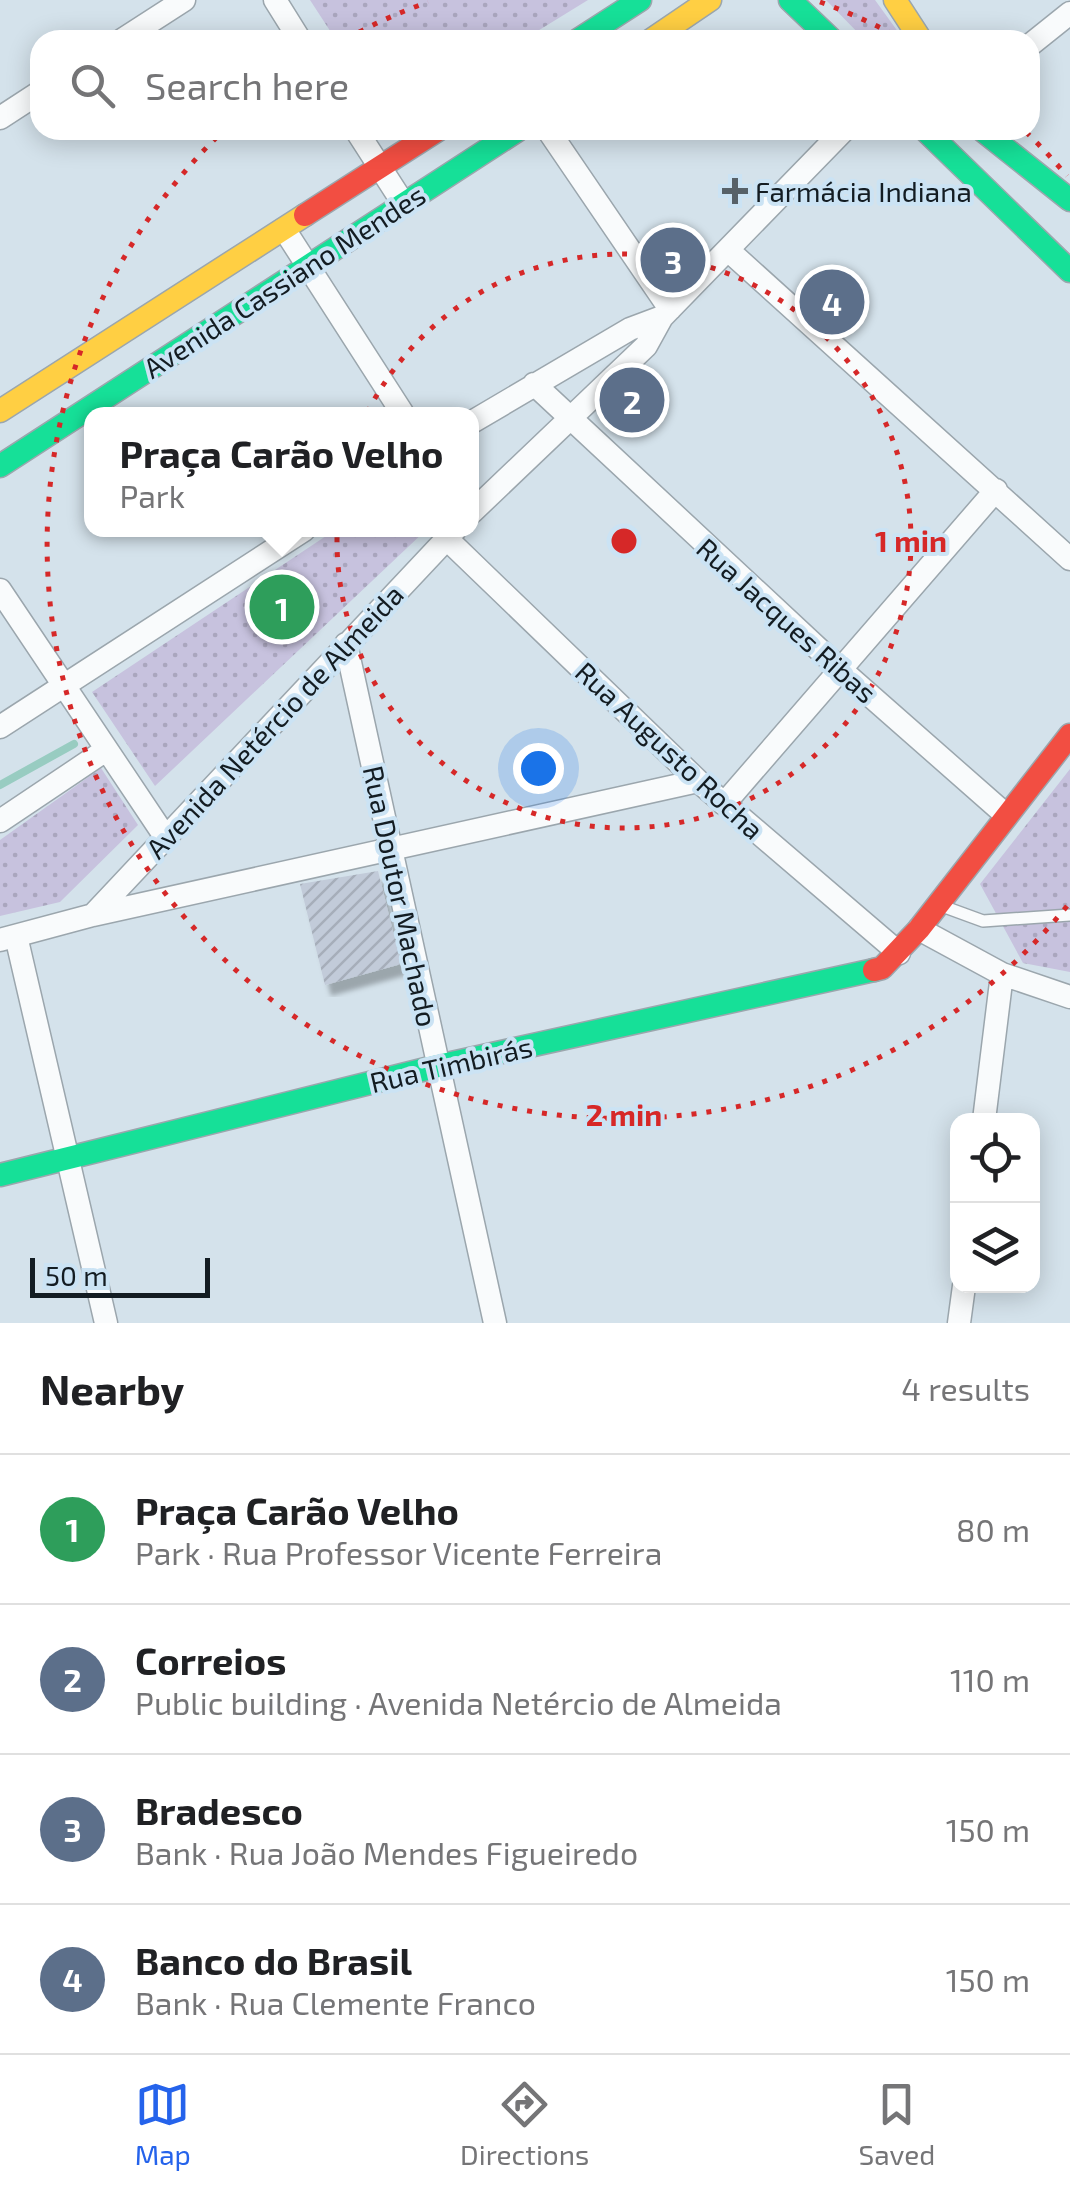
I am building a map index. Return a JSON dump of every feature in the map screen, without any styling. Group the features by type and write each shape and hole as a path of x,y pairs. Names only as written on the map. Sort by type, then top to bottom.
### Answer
{"main road":[{"path":"594,30 640,0"},
{"path":"666,30 710,0"},
{"path":"790,0 822,30"},
{"path":"895,0 915,30"},
{"name":"Avenida Cassiano Mendes","path":"0,411 422,140"},
{"name":"Avenida Cassiano Mendes","path":"91,407 502,140"},
{"path":"936,140 1070,271"},
{"path":"994,140 1070,200"},
{"path":"1003,205 1031,172"},
{"name":"Avenida Cassiano Mendes","path":"0,466 84,411"},
{"path":"900,953 1070,736"},
{"name":"Rua Timbirás","path":"0,1176 70,1155 438,1066 876,970 900,953"}],"street":[{"path":"138,30 184,0"},
{"path":"274,0 294,30"},
{"path":"1040,37 1070,13"},
{"path":"0,118 30,98"},
{"path":"362,140 403,203"},
{"path":"554,140 666,313"},
{"path":"479,506 646,346 666,313 834,140"},
{"path":"284,229 398,407"},
{"path":"728,250 1070,559"},
{"path":"479,418 630,328 666,313"},
{"name":"Rua Jacques Ribas","path":"534,384 570,422 840,669 1006,815"},
{"path":"724,804 996,490"},
{"path":"0,727 293,537"},
{"name":"Avenida Netércio de Almeida","path":"94,915 164,835 448,537"},
{"name":"Rua Augusto Rocha","path":"454,537 698,781 900,953"},
{"path":"0,590 164,835"},
{"name":"Rua Doutor Machado","path":"346,644 495,1323"},
{"path":"0,820 106,750"},
{"path":"106,1323 70,1155 8,938 94,915 698,781"},
{"path":"918,929 1002,974 1070,998"},
{"path":"985,1113 1002,974"},
{"path":"960,1323 963,1293"}],"lane":[{"path":"938,904 983,920 1070,916"}],"shaded area":[{"path":"310,0 588,0 539,30 330,30"},
{"path":"826,0 875,0 897,30 855,30"},
{"path":"324,537 419,537 155,786 92,692"},
{"path":"101,768 138,825 60,902 0,916 0,840"},
{"path":"1070,769 1070,972 1023,963 980,884"}],"building":[{"path":"378,871 401,964 325,985 300,884"}],"waterway":[{"path":"0,785 74,744"}],"traffic: fast":[{"path":"594,30 640,0"},
{"path":"790,0 822,30"},
{"path":"91,407 503,140"},
{"path":"935,140 1070,271"},
{"path":"995,140 1070,200"},
{"path":"0,466 84,412"},
{"path":"0,1175 438,1066 874,970"}],"traffic: slow":[{"path":"666,30 710,0"},
{"path":"895,0 914,30"},
{"path":"0,411 305,215"}],"traffic: jam":[{"path":"305,215 422,140"},
{"path":"874,970 882,968 919,929 1070,735"}],"place":[{"name":"Farmácia Indiana","path":"735,191"},
{"name":"Bradesco","path":"673,260"},
{"name":"Banco do Brasil","path":"832,302"},
{"name":"Correios","path":"632,400"},
{"name":"Praça Carão Velho","path":"282,607"}]}
